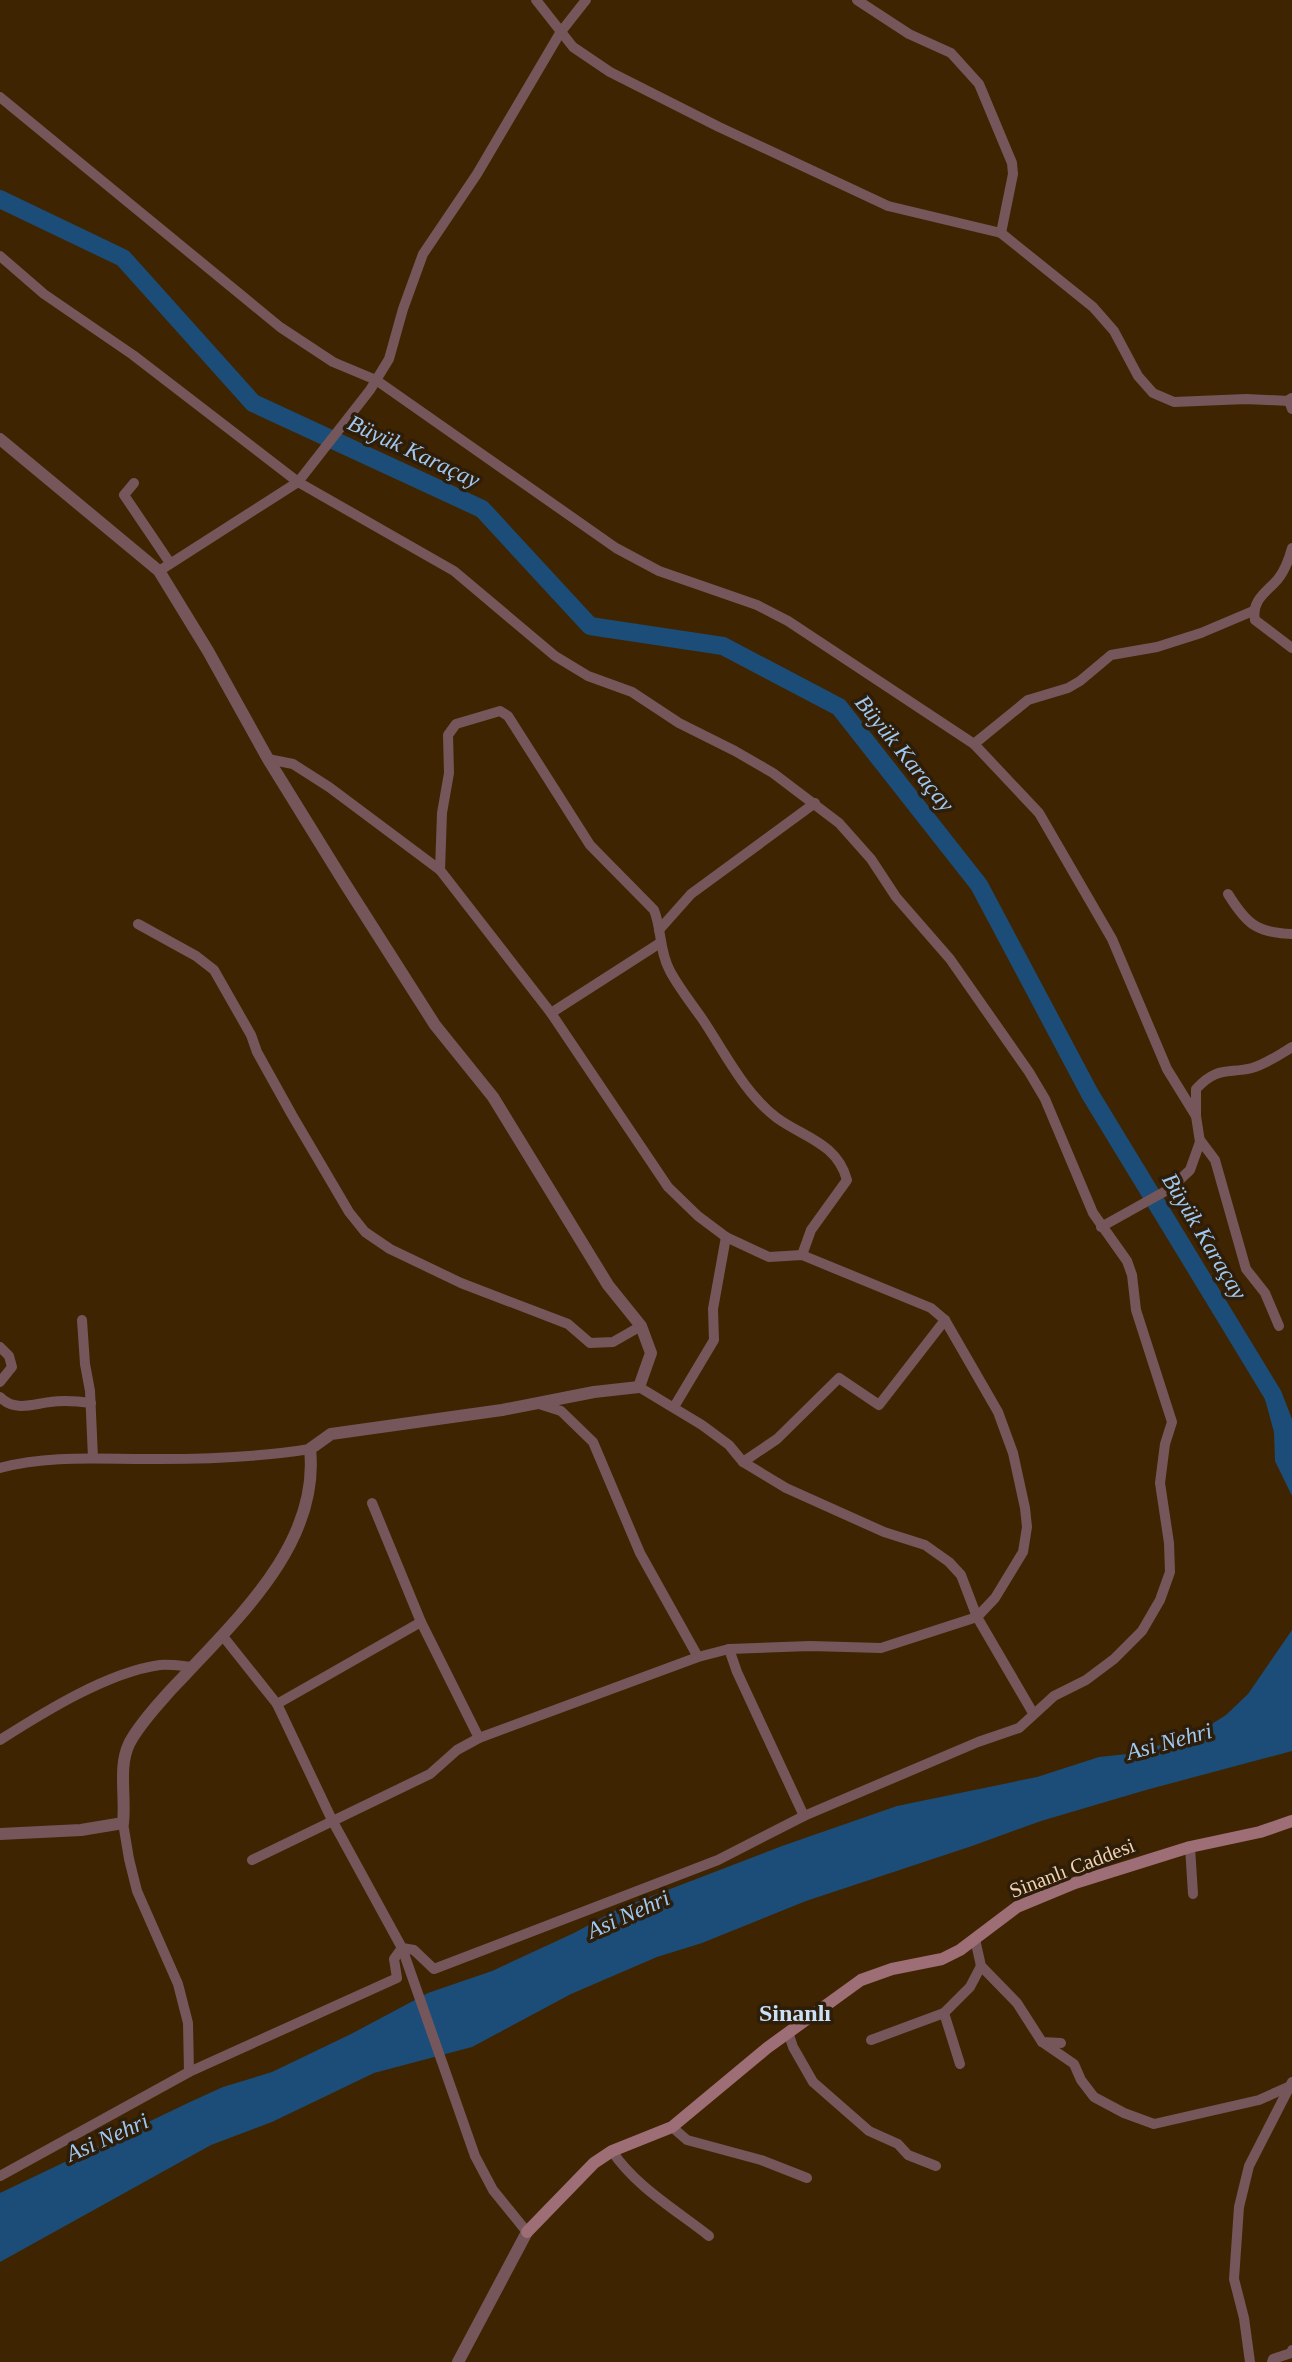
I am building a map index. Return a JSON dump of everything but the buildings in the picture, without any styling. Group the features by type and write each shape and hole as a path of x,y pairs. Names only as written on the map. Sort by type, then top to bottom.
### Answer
{"main road":[{"name":"Sinanlı Caddesi","path":"527,2232 594,2163 612,2151 672,2127 788,2032 861,1980 892,1969 942,1959 975,1939 998,1920 1034,1900 1075,1883 1190,1847 1290,1826"}],"street":[{"path":"536,0 573,47 610,72 719,127 888,206 1001,233 1093,307 1114,331 1138,376 1153,393 1174,402 1246,399 1291,403"},
{"path":"164,567 298,482 369,390 389,359 423,254 477,174 560,33 586,0"},
{"path":"856,0 909,34 951,53 979,84 1012,163 1013,174 1001,233"},
{"path":"0,97 280,327 333,362 376,380 616,548 659,571 757,605 788,621 974,744 1039,813 1112,939 1167,1069 1196,1116"},
{"path":"0,256 44,294 133,355 298,482 454,570 555,656 588,676 632,692 679,723 763,768 816,803 839,823 872,859 897,897 950,959 1029,1072 1060,1131 1093,1213 1127,1261 1132,1275 1136,1310 1172,1422 1165,1444 1160,1483 1169,1543 1170,1572 1160,1600 1142,1631 1114,1659 1086,1680 1054,1696 1019,1728 978,1742 804,1816 718,1860 434,1969 414,1950 402,1948"},
{"path":"0,439 164,567"},
{"path":"134,483 124,495 268,759 435,1025 493,1097 608,1285 641,1326 651,1353 639,1387"},
{"path":"1292,548 1279,578 1261,595 1253,611 1255,620 1292,648"},
{"path":"974,744 1028,700 1068,688 1111,655 1157,647 1201,633 1253,611"},
{"path":"440,870 442,813 449,773 449,734 456,724 500,711 508,716 590,845 654,910 659,923 660,943 670,970 747,1086 777,1118 813,1137 843,1166 847,1180 811,1230 802,1255"},
{"path":"252,1860 430,1774 457,1750 479,1738 698,1657 729,1649 810,1646 881,1648 977,1617 995,1598 1023,1552 1027,1527 1013,1452 998,1412 945,1320 932,1308 802,1255 769,1257 726,1237 698,1216 668,1187 551,1013 440,870 329,787 293,764 268,759"},
{"path":"659,930 691,894 816,803"},
{"path":"1228,894 1241,914 1254,926 1274,933 1292,934"},
{"path":"138,924 195,956 214,970 292,1115 349,1212 365,1232 390,1249 461,1283 568,1324 590,1343 613,1342 641,1326"},
{"path":"551,1013 660,943"},
{"path":"1279,1326 1265,1293 1246,1269 1215,1160 1200,1139 1196,1116 1196,1089 1205,1079 1223,1070 1252,1068 1292,1047"},
{"path":"1101,1227 1171,1188 1189,1170 1200,1139"},
{"path":"674,1407 714,1340 713,1309 726,1237"},
{"path":"743,1462 777,1439 839,1378 879,1405 945,1320"},
{"path":"82,1321 82,1343 91,1403 93,1458"},
{"path":"0,1348 9,1356 12,1367 0,1382"},
{"path":"0,1468 14,1464 93,1458 264,1456 310,1449 331,1434 639,1387 729,1444 743,1462 786,1488 884,1532 925,1545 949,1562 961,1575 977,1617 1033,1713"},
{"path":"0,1397 4,1402 24,1407 71,1400 91,1403"},
{"path":"539,1404 561,1411 593,1442 640,1553 698,1657"},
{"path":"189,2072 188,2022 178,1984 137,1891 129,1858 124,1823 124,1769 130,1741 166,1694 222,1635 264,1585 293,1541 307,1499 312,1467 310,1449"},
{"path":"372,1503 421,1622 479,1738"},
{"path":"277,1704 421,1622"},
{"path":"222,1635 277,1704 332,1821 402,1948 475,2156 493,2190 527,2232"},
{"path":"729,1649 737,1672 804,1816"},
{"path":"0,1740 38,1716 110,1681 162,1665 192,1667"},
{"path":"0,1834 81,1830 124,1823"},
{"path":"1190,1847 1193,1894"},
{"path":"975,1939 981,1966 1017,2003 1042,2042 1074,2064 1081,2080 1094,2097 1124,2113 1154,2124 1259,2100 1290,2085"},
{"path":"0,2176 189,2072 397,1978 394,1959 402,1948"},
{"path":"871,2040 944,2013 970,1987 981,1966"},
{"path":"944,2013 960,2064"},
{"path":"788,2032 793,2047 813,2082 869,2131 898,2144 908,2155 936,2166"},
{"path":"1042,2042 1061,2043"},
{"path":"1250,2362 1244,2318 1234,2279 1239,2207 1250,2166 1290,2085"},
{"path":"672,2127 687,2140 761,2160 807,2178"},
{"path":"612,2151 642,2185 709,2236"},
{"name":"Sinanlı Caddesi","path":"457,2362 527,2232"},
{"path":"1272,2362 1292,2350"}],"water":[{"path":"1274,1382 1292,1420 1292,1496 1275,1461 1274,1432 1263,1392 1267,1385"},
{"name":"Asi Nehri","path":"1292,1630 1292,1751 1041,1821 806,1901 702,1943 657,1957 571,1994 472,2047 374,2073 272,2122 211,2145 0,2262 0,2193 223,2087 272,2072 428,1993 492,1971 574,1933 618,1909 782,1846 897,1806 1037,1777 1099,1757 1137,1753 1202,1730 1226,1715 1248,1694"}],"waterway":[{"name":"Büyük Karaçay","path":"0,199 123,258 253,403 482,509 590,626 723,646 839,707 979,885 1090,1094 1273,1395 1292,1444"}],"district":[{"name":"Sinanlı","path":"795,2013"}]}
